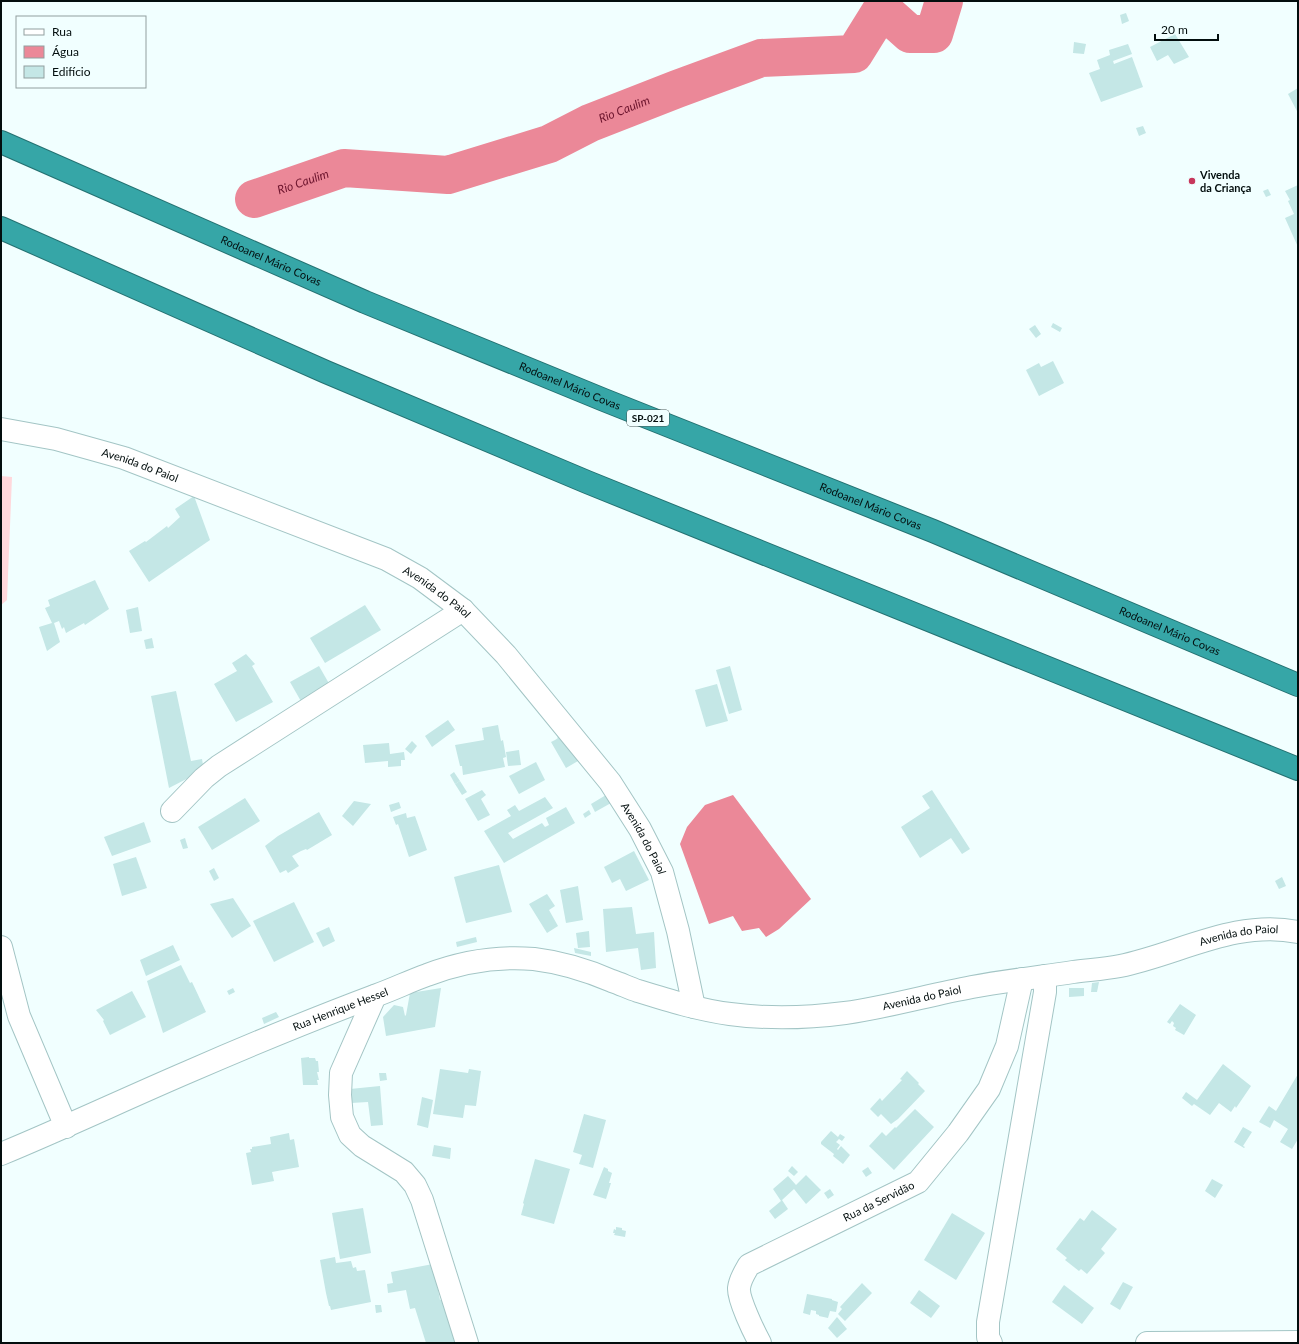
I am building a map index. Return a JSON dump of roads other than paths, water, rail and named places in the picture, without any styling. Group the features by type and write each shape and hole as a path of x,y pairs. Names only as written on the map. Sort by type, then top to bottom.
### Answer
{"highway":[{"name":"Rodoanel Mário Covas","path":"1,142 365,302 604,400 933,531 1298,685"},
{"path":"1,228 326,372 587,482 1298,769"}],"street":[{"name":"Avenida do Paiol","path":"1,429 56,439 124,458 386,559 420,578 463,610 506,655 610,782 640,829 662,872 678,931 694,1007 729,1014 771,1017 806,1017 860,1011 968,988 1118,966 1162,955 1218,936 1243,930 1268,928 1298,932"},
{"path":"172,811 204,778 219,766 463,610"},
{"path":"1,948 19,1016 66,1127"},
{"name":"Rua Henrique Hessel","path":"1,1154 340,1008 376,996 428,974 478,960 535,959 575,968 635,990 694,1007"},
{"path":"991,1343 988,1337 988,1322 1044,1000 1045,976"},
{"name":"Rua da Servidão","path":"760,1343 739,1289 742,1277 749,1265 918,1182 958,1133 988,1089 1007,1046 1022,979"},
{"path":"376,996 341,1073 340,1095 342,1117 350,1135 362,1146 404,1172 415,1185 422,1200 467,1343"},
{"path":"1147,1343 1298,1342"}],"water":[{"path":"733,795 811,899 779,929 766,937 759,928 742,931 733,916 709,924 680,844 687,827 705,805"}],"waterway":[{"name":"Rio Caulim","path":"254,199 344,168 448,175 549,144 590,123 761,58 854,54 882,9 910,34 934,34 944,1"}],"place":[{"name":"Vivenda da Criança","path":"1192,181"}]}
